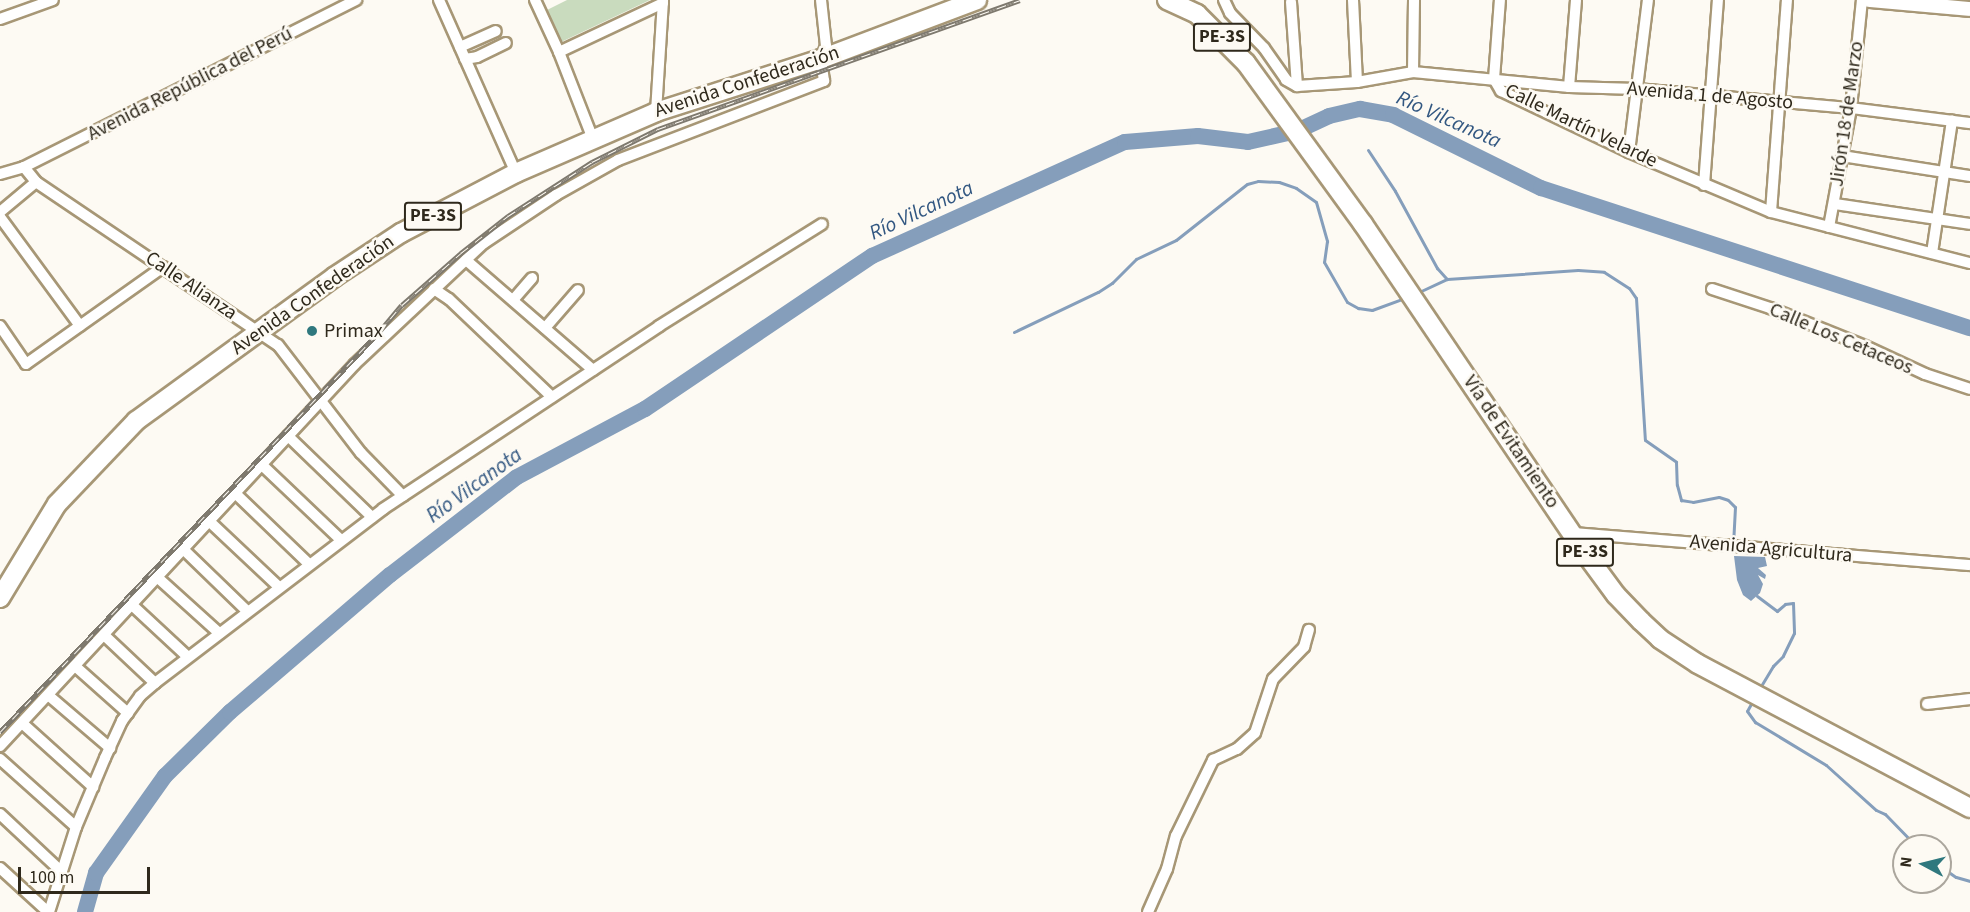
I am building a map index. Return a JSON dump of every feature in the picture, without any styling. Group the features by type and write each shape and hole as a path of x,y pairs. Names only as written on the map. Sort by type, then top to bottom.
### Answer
{"highway":[{"name":"Avenida Confederación","path":"0,598 57,504 136,422 334,277 401,233 516,173 656,112 821,59 976,0"},
{"name":"Vía de Evitamiento","path":"1178,2 1197,14 1231,46 1265,88 1616,595 1660,639 1678,652 1970,808"}],"street":[{"path":"0,19 30,5 53,0"},
{"name":"Avenida República del Perú","path":"24,167 356,0"},
{"path":"439,0 516,173"},
{"path":"0,746 355,364 484,243 556,195 618,160 824,81 821,59 826,46 821,0"},
{"path":"1224,0 1230,14 1264,48 1286,80 1297,86"},
{"path":"1353,0 1357,82"},
{"path":"1413,72 1414,0"},
{"path":"1494,79 1500,0"},
{"path":"1569,87 1576,0"},
{"path":"1629,152 1648,0"},
{"path":"1704,185 1718,0"},
{"path":"1771,212 1787,0"},
{"name":"Jirón 18 de Marzo","path":"1829,227 1851,108 1862,0"},
{"path":"1869,0 1970,9"},
{"path":"539,1 593,139"},
{"path":"559,52 663,2 656,112"},
{"path":"1291,2 1297,86"},
{"path":"460,47 496,31"},
{"path":"465,59 477,57 506,43"},
{"name":"Calle Martín Velarde","path":"1297,86 1357,82 1413,72 1494,79 1502,91 1629,152 1771,212 1970,263"},
{"name":"Avenida 1 de Agosto","path":"1494,79 1569,87 1637,89 1778,101 1970,123"},
{"path":"1932,253 1952,120"},
{"path":"1842,156 1970,176"},
{"path":"0,174 24,167"},
{"name":"Calle Alianza","path":"24,167 36,182 278,345 320,403 361,453 403,496"},
{"path":"36,182 0,214 80,326"},
{"path":"1835,204 1970,224"},
{"path":"0,868 49,912 76,827 110,748 128,713 140,696 247,611 372,517 593,370 822,224"},
{"path":"466,260 593,370"},
{"path":"0,326 26,364 163,267"},
{"path":"513,300 532,278"},
{"path":"434,289 449,299 552,397"},
{"name":"Calle Los Cetaceos","path":"1712,289 1770,308 1865,346 1925,374 1970,389"},
{"path":"544,328 578,290"},
{"path":"288,436 372,517"},
{"path":"262,465 341,540"},
{"path":"235,493 309,564"},
{"path":"209,522 279,587"},
{"name":"Avenida Agricultura","path":"1572,533 1970,565"},
{"path":"183,549 247,611"},
{"path":"157,578 219,633"},
{"path":"132,605 188,657"},
{"path":"1148,912 1167,869 1176,836 1213,760 1237,749 1255,733 1273,679 1304,647 1309,630"},
{"path":"104,635 155,683"},
{"path":"75,666 128,713"},
{"path":"48,695 110,748"},
{"path":"1927,704 1970,699"},
{"path":"22,723 93,787"},
{"path":"0,759 76,827"},
{"path":"0,814 62,872"}],"green space":[{"path":"567,0 650,0 559,43 545,11"}],"water":[{"path":"1734,556 1765,557 1767,566 1758,568 1766,575 1765,579 1758,575 1763,584 1760,593 1751,601 1743,595 1737,580"}],"waterway":[{"name":"Río Vilcanota","path":"85,912 96,873 165,776 230,712 390,575 517,477 645,409 872,256 1125,142 1198,136 1248,142 1297,131 1329,116 1360,109 1393,115 1541,188 1970,328"},
{"path":"1368,150 1395,191 1437,268 1447,279"},
{"path":"1014,332 1098,292 1112,283 1136,259 1176,240 1247,184 1258,181 1279,182 1296,188 1316,202 1327,241 1324,262 1347,302 1358,308 1372,310 1403,299"},
{"path":"1419,292 1447,279 1578,270 1604,272 1629,288 1636,298 1645,440 1676,462 1677,485 1681,500 1693,502 1719,497 1728,500 1735,507 1733,542"},
{"path":"1757,596 1777,611 1785,604 1793,603 1794,633 1783,656 1773,666 1760,688"},
{"path":"1752,702 1747,711 1755,722 1826,765 1876,810 1885,814 1904,834"},
{"path":"1952,874 1970,881"}],"railway":[{"path":"0,732 402,305 461,253 508,216 592,162 658,129 1020,0"}],"place":[{"name":"Primax","path":"312,331"}]}
